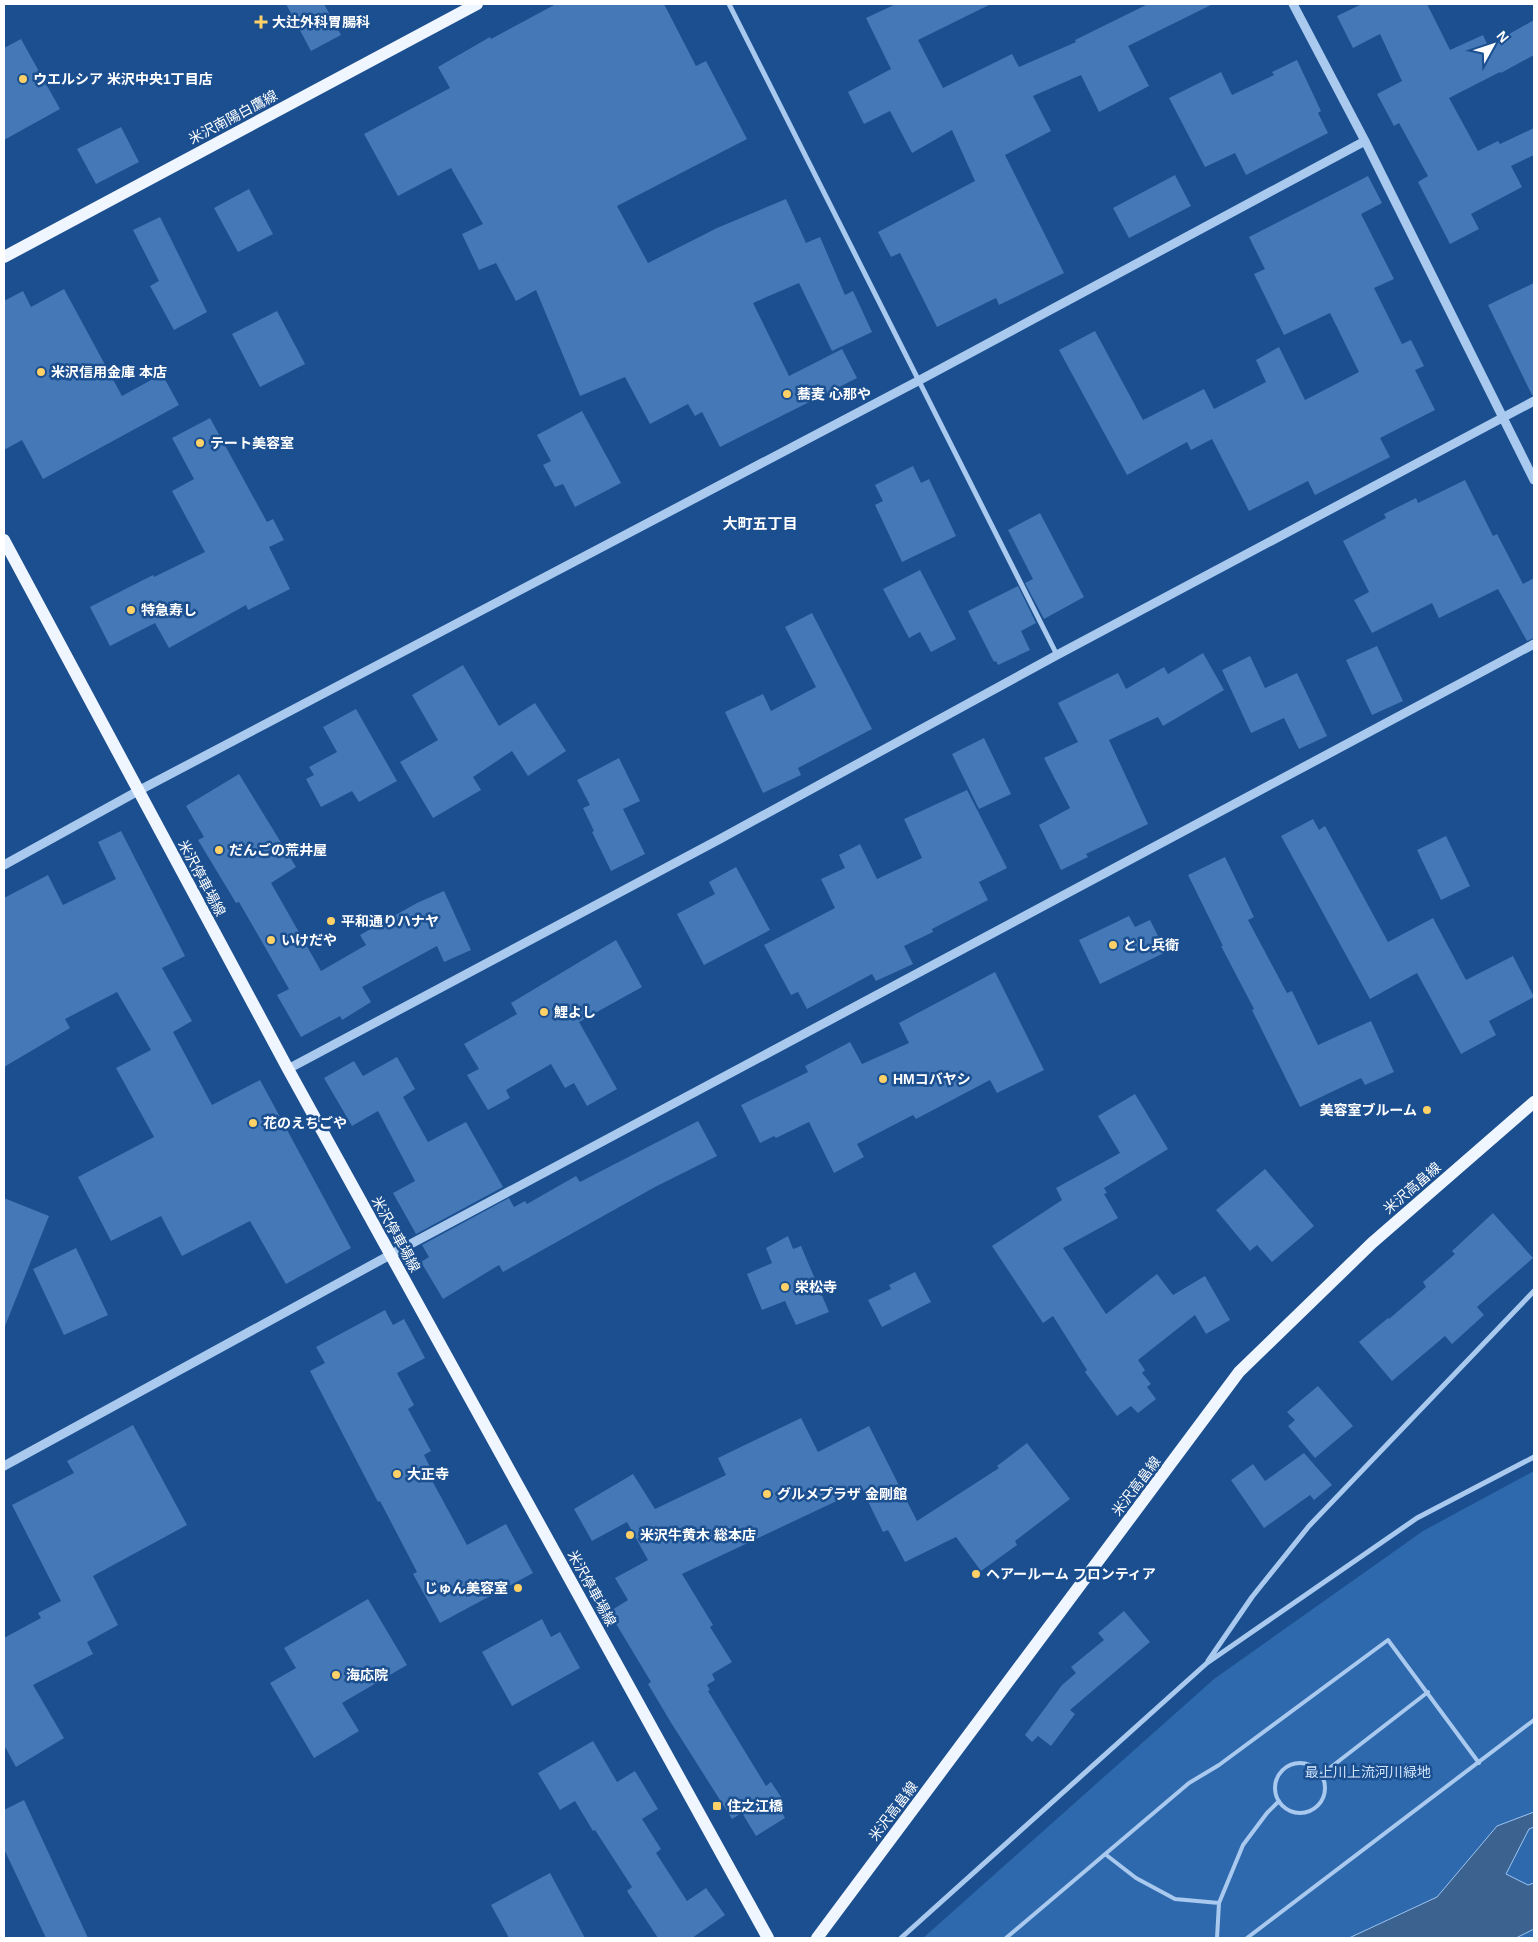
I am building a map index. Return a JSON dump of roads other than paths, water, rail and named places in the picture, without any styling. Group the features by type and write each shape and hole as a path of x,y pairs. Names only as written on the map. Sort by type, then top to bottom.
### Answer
{"main road":[{"name":"米沢南陽白鷹線","path":"4,256 477,4"},
{"name":"米沢停車場線","path":"4,540 288,1069 768,1938"},
{"name":"米沢高畠線","path":"817,1938 1240,1372 1372,1243 1534,1102"}],"street":[{"path":"729,4 1057,655"},
{"path":"1293,4 1365,142 1534,480"},
{"path":"4,865 138,791 918,381 1365,142"},
{"path":"288,1069 711,844 1057,655 1534,401"},
{"path":"4,1466 390,1255 1534,644"},
{"path":"1207,1663 1252,1597 1308,1526 1534,1291"},
{"path":"901,1938 1207,1663 1417,1518 1534,1457"}],"lane":[{"path":"1006,1938 1190,1783 1219,1765 1388,1640 1428,1692 1478,1763"},
{"path":"1322,1774 1428,1692"},
{"path":"1247,1938 1534,1720"},
{"path":"1296,1762 1307,1763 1315,1767 1322,1774 1326,1784 1326,1794 1314,1810 1305,1813 1294,1813 1285,1809 1275,1792 1276,1782 1280,1773 1287,1766 1296,1762"},
{"path":"1217,1938 1219,1903 1244,1844 1266,1813 1279,1801"},
{"path":"1105,1854 1136,1878 1175,1898 1219,1903"}],"place":[{"name":"大辻外科胃腸科","path":"261,22"},
{"name":"ウエルシア 米沢中央1丁目店","path":"23,79"},
{"name":"米沢信用金庫 本店","path":"41,372"},
{"name":"蕎麦 心那や","path":"787,394"},
{"name":"テート美容室","path":"200,443"},
{"name":"特急寿し","path":"131,610"},
{"name":"だんごの荒井屋","path":"219,850"},
{"name":"平和通りハナヤ","path":"331,921"},
{"name":"いけだや","path":"271,940"},
{"name":"とし兵衛","path":"1113,945"},
{"name":"鯉よし","path":"544,1012"},
{"name":"HMコバヤシ","path":"883,1079"},
{"name":"美容室ブルーム","path":"1427,1110"},
{"name":"花のえちごや","path":"253,1123"},
{"name":"栄松寺","path":"785,1287"},
{"name":"大正寺","path":"397,1474"},
{"name":"グルメプラザ 金剛館","path":"767,1494"},
{"name":"米沢牛黄木 総本店","path":"630,1535"},
{"name":"ヘアールーム フロンティア","path":"976,1574"},
{"name":"じゅん美容室","path":"518,1588"},
{"name":"海応院","path":"336,1675"},
{"name":"住之江橋","path":"717,1806"}],"district":[{"name":"大町五丁目","path":"760,524"}],"park label":[{"name":"最上川上流河川緑地","path":"1368,1772"}]}
